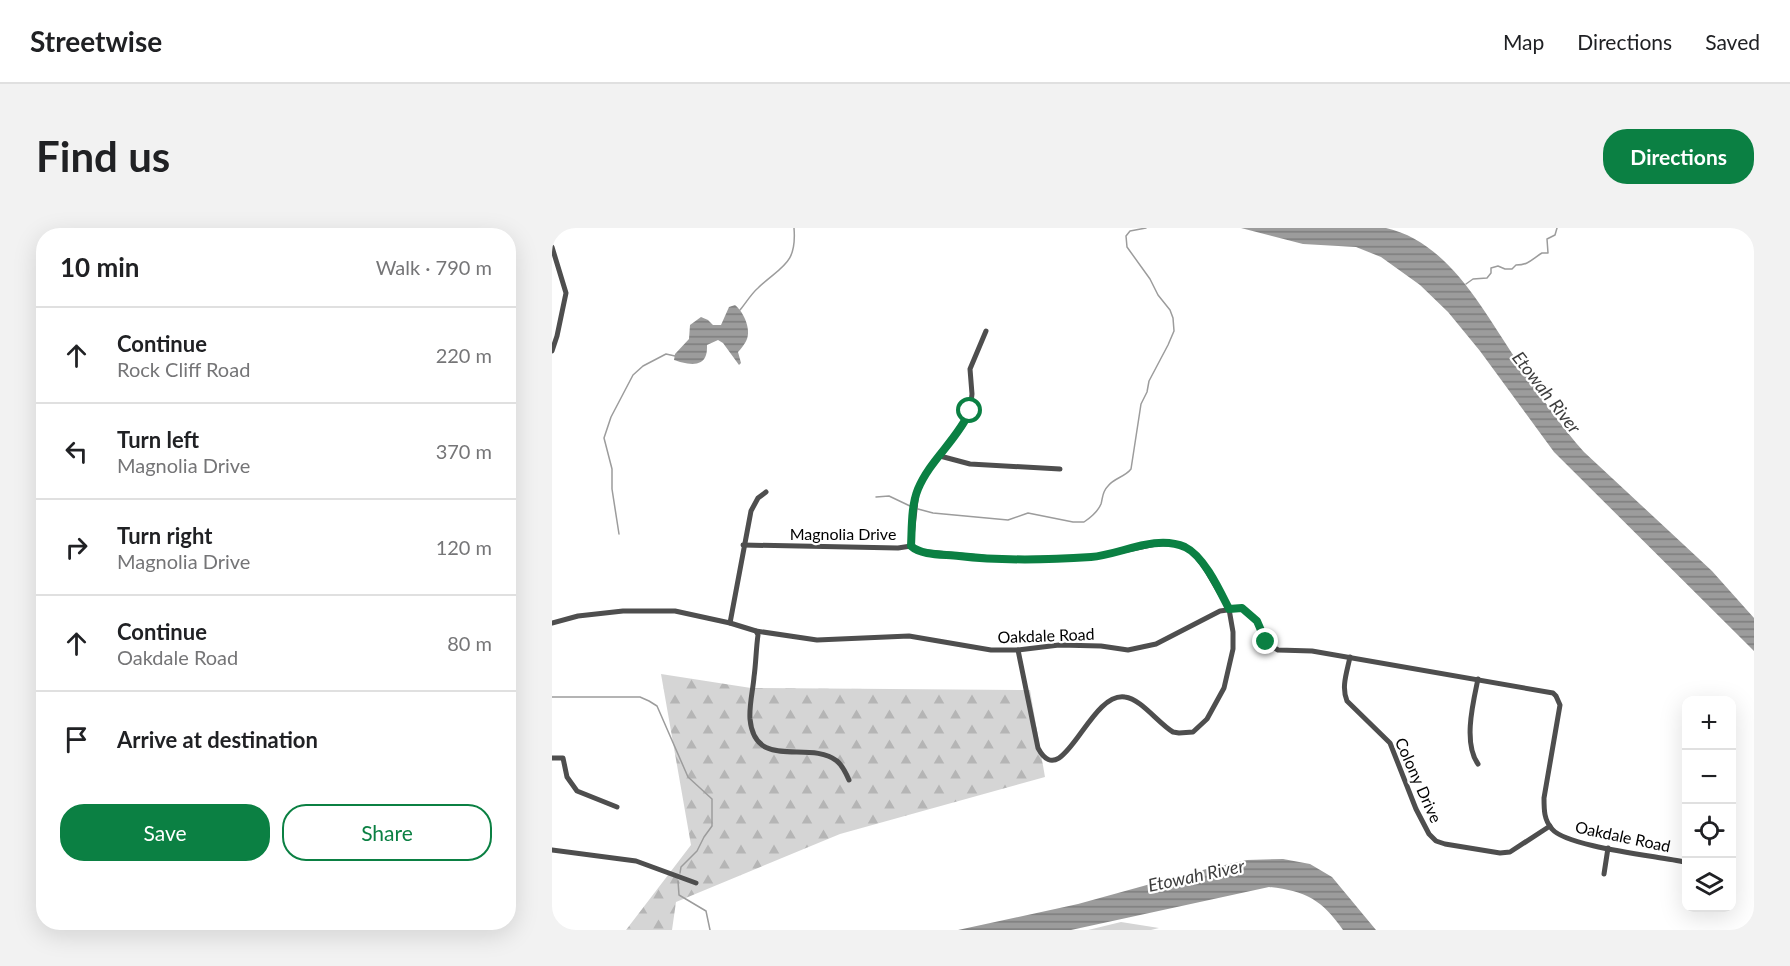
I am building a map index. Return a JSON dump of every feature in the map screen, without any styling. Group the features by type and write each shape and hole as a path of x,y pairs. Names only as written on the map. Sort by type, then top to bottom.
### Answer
{"street":[{"path":"552,247 566,293 552,351"},
{"path":"911,546 917,491 926,474 963,426 970,411 972,394 970,369 986,331"},
{"path":"940,456 970,464 1060,469"},
{"path":"730,623 750,511 758,498 766,492"},
{"name":"Magnolia Drive","path":"743,545 898,548 911,546 917,551 1039,560 1095,557 1139,547 1175,544 1186,548 1198,557 1229,609"},
{"path":"1018,650 1038,748 1046,758 1059,759 1070,750 1096,711 1108,701 1120,696 1132,699 1173,732 1187,733 1200,727 1219,699 1229,670 1234,643 1229,609 1242,608 1248,612 1257,621 1265,642 1278,650 1306,650 1553,693 1559,701 1559,715 1544,798 1544,811 1550,826"},
{"name":"Oakdale Road","path":"552,623 578,616 623,611 675,611 756,631 817,640 909,636 991,650 1018,650 1059,645 1101,646 1120,650 1156,644 1202,619 1229,609"},
{"path":"756,631 758,635 750,717 756,738 772,750 829,756 843,767 849,780"},
{"name":"Colony Drive","path":"1350,657 1344,694 1347,701 1390,743 1429,834 1445,844 1500,853 1510,852 1550,826"},
{"path":"1478,679 1472,706 1470,743 1473,757 1478,764"},
{"path":"552,758 563,758 567,777 577,790 617,807"},
{"path":"1401,793 1409,791"},
{"name":"Oakdale Road","path":"1550,826 1554,832 1570,840 1682,862"},
{"path":"1604,874 1608,848"},
{"path":"552,850 636,861 696,883"}],"green space":[{"path":"661,674 751,688 1030,690 1045,777 840,834 676,902 672,930 626,930 691,845"},
{"path":"1121,922 1159,928 1088,930"}],"water":[{"name":"Etowah River","path":"1241,228 1386,228 1408,236 1428,248 1446,263 1477,300 1548,407 1584,452 1712,571 1754,618 1754,651 1554,452 1480,351 1448,312 1420,285 1381,257 1356,247 1303,244"},
{"path":"735,305 744,317 748,328 747,338 738,352 741,363 739,365 723,343 718,340 707,345 706,355 701,362 692,364 674,360 675,354 689,339 690,325 701,317 713,325 721,325 729,307"},
{"name":"Etowah River","path":"1283,859 1310,864 1332,877 1376,930 1343,930 1328,911 1312,899 1293,891 1269,887 1071,930 958,930 1078,904 1247,860"}],"waterway":[{"path":"740,310 755,290 786,264 793,250 794,228"},
{"path":"918,509 933,513 1008,520 1028,513 1084,522 1100,507 1108,486 1131,469 1141,404 1149,381 1174,331 1170,310 1127,247 1126,236 1130,231 1146,228"},
{"path":"1466,284 1473,279 1487,278 1491,273 1491,268 1498,266 1512,269 1542,253 1548,253 1547,239 1555,235 1557,228"},
{"path":"619,534 612,489 612,469 604,438 611,417 633,375 643,366 666,354 675,356"},
{"path":"876,497 889,496 910,506"},
{"path":"552,697 640,697 657,706 688,777 712,799 712,826 697,851 681,867 680,873"},
{"path":"678,881 679,895 706,911 710,930"}],"route":[{"path":"970,411 963,426 926,474 917,491 911,546 917,551 1039,560 1095,557 1156,544 1175,544 1192,551 1198,557 1229,609 1242,608 1248,612 1257,621 1266,642"}]}
